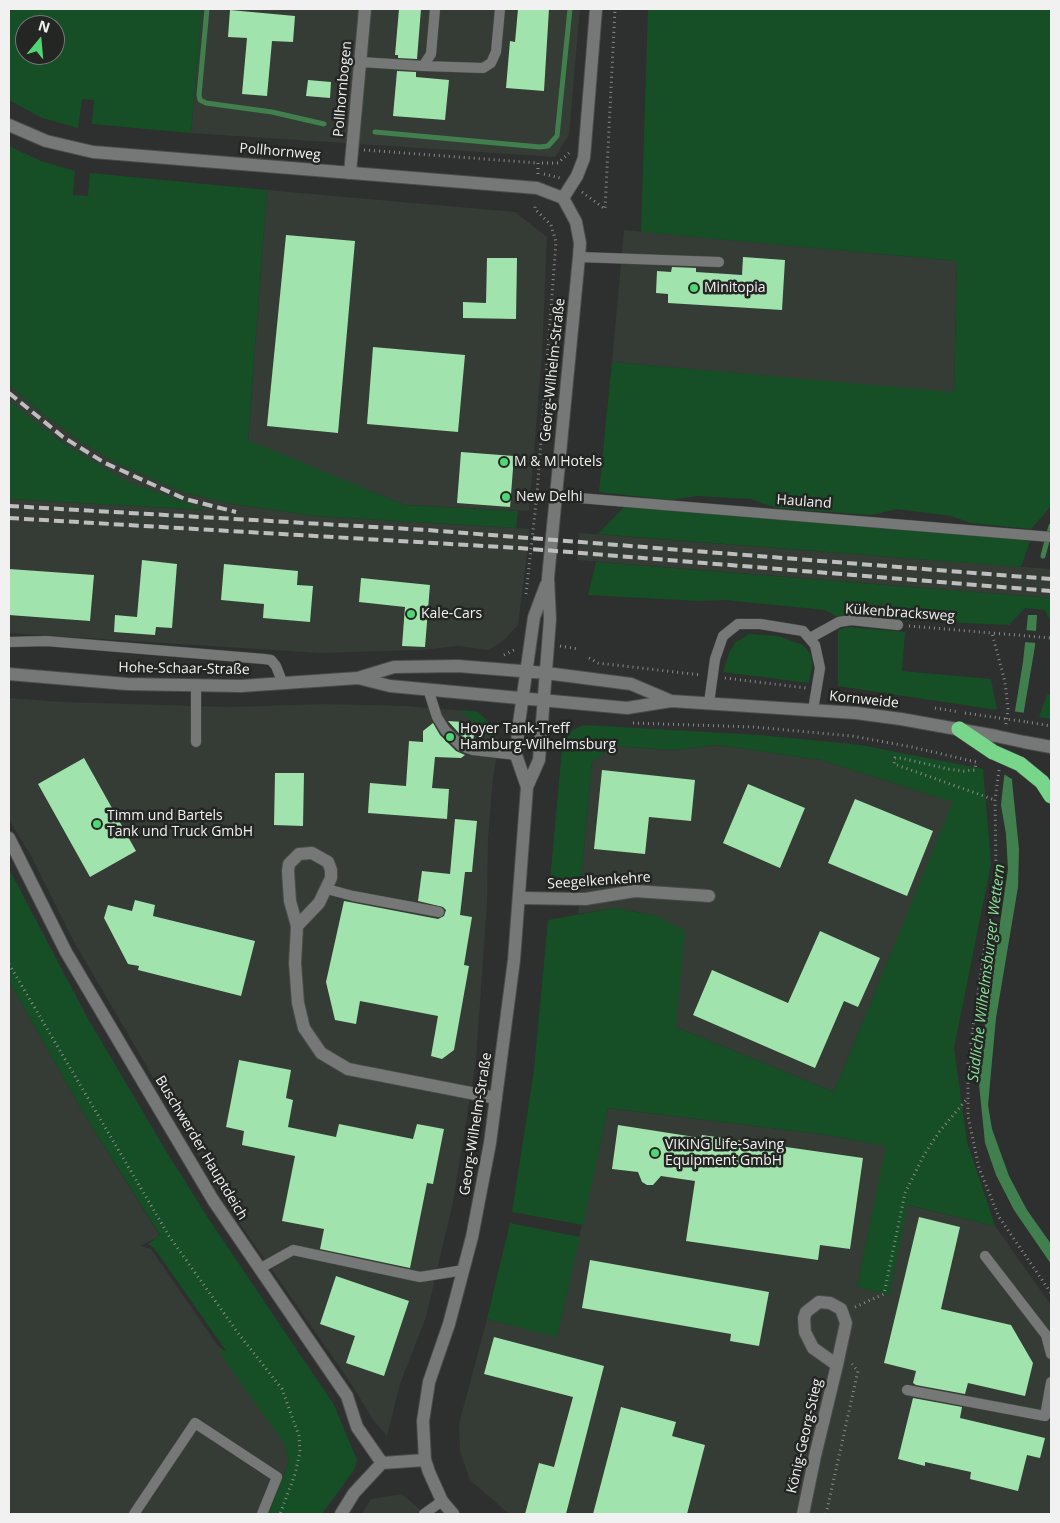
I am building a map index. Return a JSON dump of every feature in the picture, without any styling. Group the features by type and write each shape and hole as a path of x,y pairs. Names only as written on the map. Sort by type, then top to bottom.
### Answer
{"highway":[{"path":"959,728 994,752 1020,764 1042,782 1051,796"}],"main road":[{"name":"Pollhornbogen","path":"350,173 365,9"},
{"path":"557,195 577,176 584,158 596,9"},
{"name":"Pollhornweg","path":"9,125 46,141 93,152 537,188 557,195"},
{"name":"Georg-Wilhelm-Straße","path":"453,1514 442,1500 433,1483 425,1460 423,1441 425,1402 464,1270 481,1192 496,1098 520,898 527,787 539,760 550,619 548,578 579,257 579,231 572,213 557,195"},
{"name":"Georg-Wilhelm-Straße","path":"527,787 516,755 521,697 534,617 548,578"},
{"name":"Hohe-Schaar-Straße","path":"9,674 127,684 196,686 283,684 358,678 394,667 458,666 525,671"},
{"name":"Kornweide","path":"525,671 631,684 671,701"},
{"name":"Hohe-Schaar-Straße","path":"358,678 390,686 521,697"},
{"name":"Kornweide","path":"521,697 627,708 671,701 813,710 901,719 959,728 1051,747"},
{"name":"Buschwerder Hauptdeich","path":"9,838 72,961 213,1200 347,1396 358,1426 382,1463"},
{"path":"297,926 319,903 328,889 331,870 324,858 305,853 292,859 288,872 288,885 297,926 298,1003 304,1028 321,1053 348,1069 496,1098"},
{"name":"Seegelkenkehre","path":"520,898 570,900 635,891 709,896"},
{"name":"König-Georg-Stieg","path":"802,1514 846,1323 844,1313 830,1302 819,1302 809,1308 804,1318 805,1332 813,1348 836,1365"},
{"path":"341,1514 354,1493 382,1463 425,1460"}],"lane":[{"path":"423,66 431,54 435,9"},
{"path":"361,62 483,68 491,63 496,52 500,9"},
{"path":"579,257 719,262"},
{"name":"Hauland","path":"555,496 1051,537"},
{"name":"Kükenbracksweg","path":"810,638 839,622 851,620 898,625"},
{"path":"709,703 720,644 732,627 744,623 760,624 796,628 803,631 815,645 820,668 813,710"},
{"path":"9,642 46,641 271,660 276,666 283,684"},
{"path":"196,686 196,742"},
{"path":"428,689 437,717 445,730 462,746 473,750 516,755"},
{"path":"328,889 353,896 439,912"},
{"path":"259,1269 293,1250 420,1277 464,1270"},
{"path":"985,1256 1046,1335 1051,1354"},
{"path":"907,1390 1045,1416 1051,1382"},
{"path":"134,1514 196,1423 277,1477 262,1514"},
{"path":"424,1514 442,1500"}],"path":[{"path":"605,209 615,9"},
{"path":"353,149 558,163 569,153 572,145"},
{"path":"525,597 537,494 556,242 552,225 534,209 538,163"},
{"name":"Kükenbracksweg","path":"898,625 1051,638"},
{"path":"992,633 1005,682 1008,709"},
{"path":"999,718 1051,726"},
{"path":"628,722 754,727 852,736 912,747 976,762 975,770 948,769 901,758 896,758 894,764 995,800"},
{"path":"998,776 995,800 996,869 970,1045 966,1100 974,1149 999,1217 1051,1293"},
{"path":"9,964 169,1236 238,1333 282,1389 299,1436 300,1452 295,1474 280,1514"},
{"path":"844,1313 884,1294 905,1193 939,1132 966,1100"},
{"path":"826,1514 858,1371 840,1350"}],"shaded area":[{"path":"9,9 202,9 191,133 92,124 94,100 82,99 78,128 42,118 9,100"},
{"path":"202,9 580,9 569,135 555,157 191,133"},
{"path":"648,9 1051,9 1051,506 1031,529 971,523 951,516 898,509 871,515 776,508 751,499 697,496 671,500 599,492 612,362 954,392 957,261 641,232"},
{"path":"9,146 41,161 75,171 73,195 88,196 90,173 267,190 248,440 405,505 518,511 516,528 316,516 233,504 185,493 118,464 83,443 42,413 9,385"},
{"path":"267,190 515,212 547,237 542,355 529,511 405,505 248,441"},
{"path":"624,230 957,261 954,393 612,362"},
{"path":"9,385 42,413 83,443 118,464 185,493 233,504 316,516 530,529 518,625 504,640 489,650 459,646 420,650 319,653 9,633 9,499 204,510 126,481 80,454 11,404 9,401"},
{"path":"9,401 60,441 126,481 207,510 9,499"},
{"path":"624,507 658,507 964,533 1030,541 1021,567 598,534"},
{"path":"579,533 1051,569 1051,598 577,560"},
{"path":"596,562 1051,598 1051,623 1045,610 1025,608 1009,625 838,617 825,610 725,600 699,601 588,595"},
{"path":"1028,615 1037,615 1035,646 1012,781 1019,849 1018,887 996,1018 988,1105 992,1129 1009,1176 1027,1210 1051,1244 1051,1264 1014,1210 996,1175 985,1143 979,1084 984,1032 1008,869 1006,834 1001,805 1023,662"},
{"path":"847,627 905,632 902,671 991,679 997,710 838,686 838,630"},
{"path":"749,634 778,636 803,645 811,655 812,667 809,683 723,672 729,653 735,643"},
{"path":"1051,694 1051,719 1039,717 1047,695"},
{"path":"9,698 63,702 228,707 324,704 406,706 478,712 495,729 498,749 493,778 488,839 487,903 476,1060 453,1202 426,1317 400,1384 387,1436 374,1421 350,1382 229,1208 73,940 31,856 9,820"},
{"path":"460,710 478,712 495,729 498,745"},
{"path":"584,725 760,735 861,745 983,769 991,864 954,1048 967,1142 995,1226 908,1205 889,1295 857,1287 886,1146 828,1135 608,1108 583,1225 512,1212 534,1070 548,920 615,908 657,916 685,931 676,1027 834,1092 953,802 821,760 718,745 672,750 613,746 592,762 581,881 565,886 550,881 562,749 571,731"},
{"path":"718,745 821,760 954,802 834,1092 676,1027 657,916 615,908 578,914 592,762 613,746 672,750"},
{"path":"9,869 87,1017 166,1151 208,1218 334,1405 357,1460 354,1470 322,1514 269,1514 289,1462 285,1445 217,1349 227,1352 154,1248 148,1244 160,1235 84,1114 9,981"},
{"path":"9,981 84,1114 160,1236 140,1246 151,1249 218,1346 228,1353 279,1407 289,1462 269,1514 9,1514"},
{"path":"608,1108 828,1135 887,1146 857,1287 889,1295 907,1205 995,1226 1051,1305 1051,1507 1049,1514 509,1514 470,1480 460,1452 459,1424 487,1319 557,1336"},
{"path":"510,1223 580,1237 557,1337 487,1319"},
{"path":"402,1494 425,1514 362,1514 371,1499"}],"pier":[{"path":"1024,630 1038,631 1038,643 1023,642"},
{"path":"1012,711 1025,713 1015,781 1002,773"}],"building":[{"path":"399,9 421,9 417,59 398,58 398,55 395,55"},
{"path":"518,9 549,9 544,91 506,88 510,41 515,42"},
{"path":"230,10 295,16 293,42 272,41 267,96 242,94 247,38 228,37"},
{"path":"397,71 416,72 416,77 449,80 445,120 393,116"},
{"path":"308,80 331,82 330,98 306,96"},
{"path":"286,235 355,241 338,433 267,426"},
{"path":"743,257 785,260 782,310 668,303 668,294 656,293 657,271 671,272 672,267 696,268 696,272 742,275"},
{"path":"487,258 517,258 516,319 463,318 463,302 486,303"},
{"path":"373,347 465,355 458,432 367,424"},
{"path":"461,452 514,456 510,507 457,503"},
{"path":"142,560 177,564 172,628 156,627 155,635 114,632 115,615 137,617"},
{"path":"224,564 298,571 297,585 313,586 310,622 263,618 264,604 221,600"},
{"path":"9,569 94,575 90,621 9,615"},
{"path":"361,578 430,585 425,647 402,646 405,607 359,602"},
{"path":"448,721 463,722 474,734 473,743 465,740"},
{"path":"433,723 440,735 456,751 465,755 461,758 435,757 432,788 449,789 447,819 368,813 370,783 406,786 409,741 423,742 423,731"},
{"path":"84,758 136,851 90,877 38,784"},
{"path":"602,770 695,780 691,821 649,817 645,854 594,849"},
{"path":"275,773 304,773 303,826 274,825"},
{"path":"748,784 805,808 780,868 723,843"},
{"path":"855,799 933,831 907,896 828,863"},
{"path":"455,819 477,821 472,872 465,872 460,915 472,917 464,965 469,966 454,1050 442,1059 431,1056 438,1016 360,1001 356,1024 335,1020 326,982 344,901 438,919 444,916 446,910 443,907 418,901 422,871 450,874"},
{"path":"135,900 155,905 153,916 255,941 241,996 138,970 139,966 128,964 104,918 108,905 132,911"},
{"path":"820,931 880,958 858,1007 844,1001 815,1068 693,1015 712,970 788,1003"},
{"path":"239,1060 291,1070 286,1098 293,1100 288,1127 336,1137 339,1124 413,1139 417,1124 444,1129 433,1184 427,1183 410,1268 320,1249 324,1229 282,1221 295,1156 242,1145 244,1131 226,1127"},
{"path":"618,1125 701,1138 702,1135 863,1158 850,1249 820,1245 818,1260 686,1241 695,1181 661,1176 653,1185 647,1185 642,1182 638,1172 612,1169"},
{"path":"919,1217 960,1227 941,1309 1011,1325 1033,1363 1025,1396 968,1383 965,1394 916,1385 913,1383 916,1371 884,1363"},
{"path":"590,1260 769,1292 759,1346 730,1341 731,1334 582,1308"},
{"path":"336,1276 409,1301 384,1376 346,1363 355,1336 320,1324"},
{"path":"494,1337 604,1366 566,1514 525,1514 539,1463 554,1467 573,1397 484,1374"},
{"path":"913,1398 962,1407 960,1418 1045,1438 1040,1458 1027,1455 1018,1491 970,1479 971,1472 925,1462 925,1466 898,1459"},
{"path":"621,1407 676,1422 672,1436 705,1445 687,1514 593,1514"}],"waterway":[{"path":"207,9 200,100 206,103 272,112 324,124"},
{"path":"375,132 540,147 548,146 557,136 570,9"},
{"name":"Südliche Wilhelmsburger Wettern","path":"1043,556 1051,526"}],"railway":[{"path":"9,393 63,437 105,463 185,499 236,512"},
{"path":"9,506 427,530 1051,579"},
{"path":"9,518 519,548 1051,591"}],"place":[{"name":"Minitopia","path":"694,288"},
{"name":"M & M Hotels","path":"504,462"},
{"name":"New Delhi","path":"506,497"},
{"name":"Kale-Cars","path":"411,614"},
{"name":"Hoyer Tank-Treff Hamburg-Wilhelmsburg","path":"450,737"},
{"name":"Timm und Bartels Tank und Truck GmbH","path":"97,824"},
{"name":"VIKING Life-Saving Equipment GmbH","path":"655,1153"}]}
